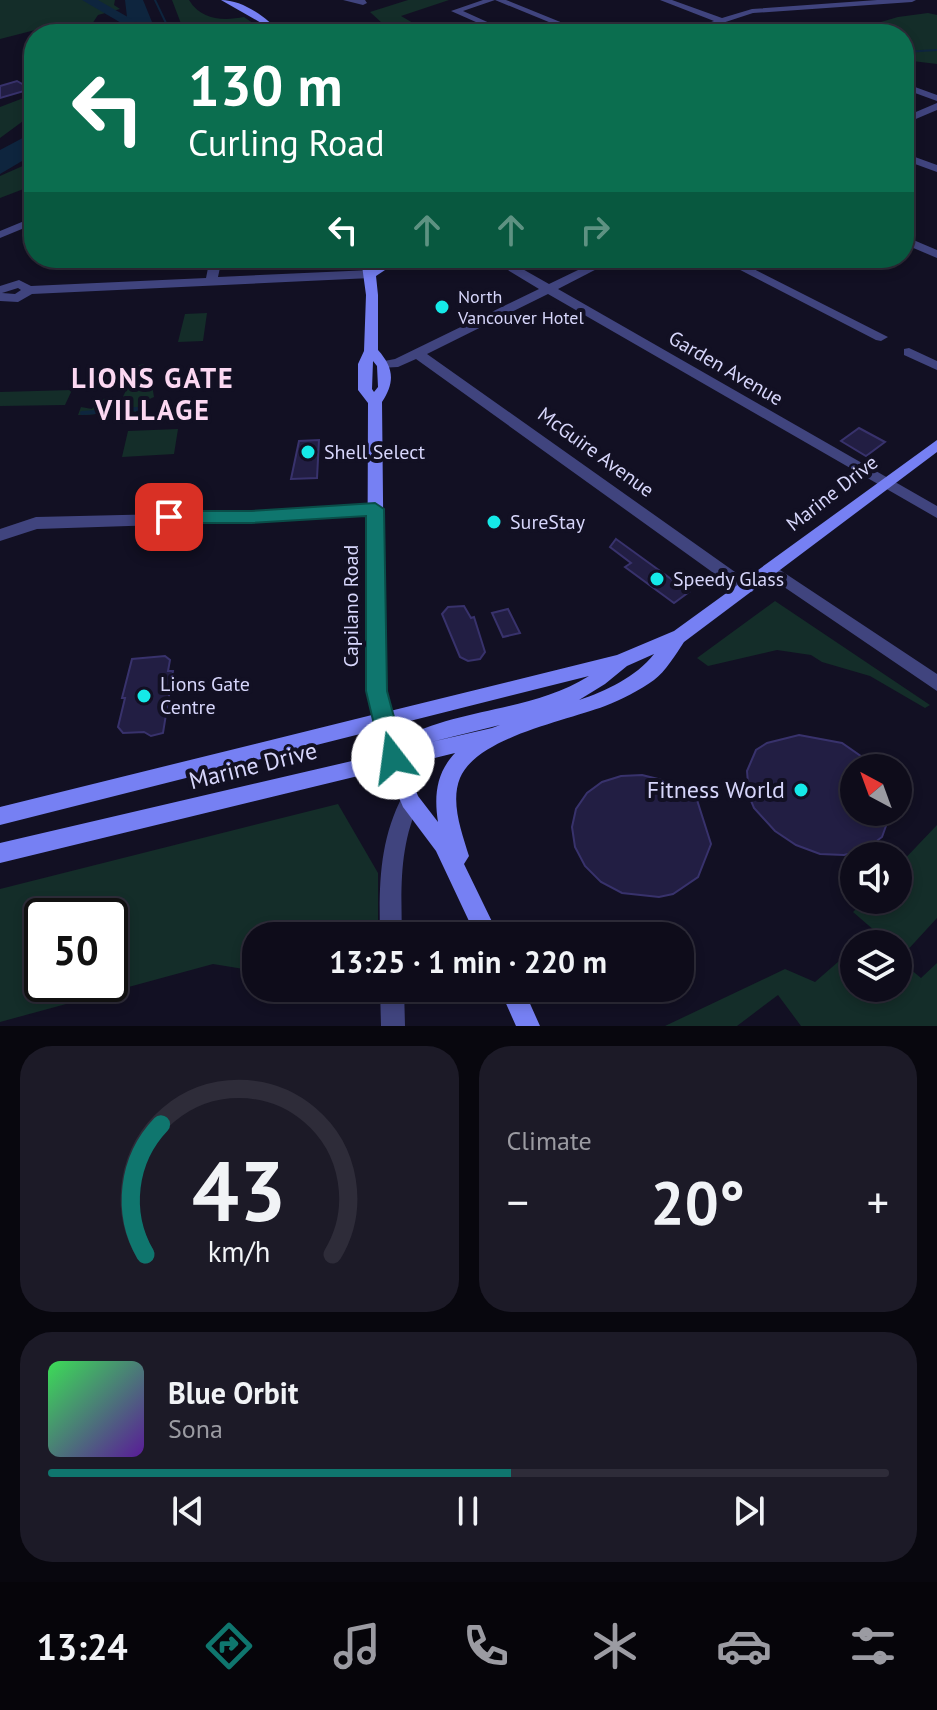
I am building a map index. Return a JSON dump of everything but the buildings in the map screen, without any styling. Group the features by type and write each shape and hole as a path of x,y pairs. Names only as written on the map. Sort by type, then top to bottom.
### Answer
{"main road":[{"path":"227,0 268,24"},
{"name":"Capilano Road","path":"370,268 371,351 365,364 365,390 375,402"},
{"path":"371,274 380,268"},
{"path":"371,351 384,365"},
{"name":"Capilano Road","path":"384,365 385,387 375,402 376,691 393,758 410,801"},
{"name":"Marine Drive","path":"0,816 620,661 680,636 937,445"},
{"name":"Marine Drive","path":"0,853 492,736 601,700 649,674 680,636"},
{"path":"393,758 403,746 429,734 527,711 582,691 599,681 620,661"},
{"path":"465,885 446,814 448,783 458,763 492,736"},
{"path":"410,801 443,844 482,922"},
{"path":"517,1002 528,1026"}],"street":[{"path":"347,0 355,4 363,3 361,0"},
{"path":"486,24 455,11 491,0"},
{"path":"499,0 559,24"},
{"path":"664,0 720,20"},
{"path":"709,24 760,10 912,0"},
{"path":"914,90 937,98"},
{"path":"914,116 937,106"},
{"path":"914,160 937,169"},
{"path":"0,235 24,224"},
{"path":"914,244 937,254"},
{"path":"211,283 214,268"},
{"name":"Garden Avenue","path":"511,268 937,513"},
{"path":"384,365 392,365 418,354 591,268"},
{"path":"743,268 881,337"},
{"path":"1,293 18,298 29,290 371,274"},
{"path":"909,352 937,366"},
{"name":"McGuire Avenue","path":"418,354 746,588"},
{"path":"0,535 36,523 251,517 375,509"},
{"path":"771,570 937,684"},
{"path":"391,922 392,850 397,822 410,801"},
{"path":"392,1002 393,1026"}],"green space":[{"path":"0,0 115,0 114,5 120,9 98,15 92,24 24,24 24,33 0,39"},
{"path":"172,0 189,0 200,12 213,18 244,17 254,24 181,24"},
{"path":"408,0 449,0 401,16 415,24 383,24 370,12"},
{"path":"928,13 937,15 937,64 914,61 914,24 874,24"},
{"path":"24,98 24,120 0,138 0,107"},
{"path":"24,165 24,189 0,198 0,176"},
{"path":"207,313 203,341 178,342 185,314"},
{"path":"144,364 152,381 94,382 92,376"},
{"path":"152,385 154,397 139,404 136,412 121,410 78,415 81,407 92,409 98,400 108,398 108,407 120,403 128,386"},
{"path":"72,390 65,405 0,406 0,392"},
{"path":"178,429 174,454 122,457 128,431"},
{"path":"775,601 930,705 925,708 870,676 822,662 811,655 777,650 708,666 697,658"},
{"path":"338,804 378,873 378,922 242,922 242,969 213,964 128,987 128,898 24,898 24,1002 73,1002 0,1022 0,889"},
{"path":"937,825 937,918 912,945 912,930 874,930 855,914 912,914 912,851"},
{"path":"840,960 840,1002 912,1002 912,971 921,978 937,963 937,1026 801,1026 778,995 737,1026 665,1026 785,969 815,982"}],"water":[{"path":"125,0 143,0 155,24 128,24"},
{"path":"24,137 24,160 0,174 0,150"}],"waterway":[{"path":"88,0 132,24"},
{"path":"155,0 165,24"},
{"path":"914,51 937,50"},
{"path":"82,413 137,409"}],"place":[{"name":"North Vancouver Hotel","path":"442,307"},
{"name":"Shell Select","path":"308,452"},
{"name":"SureStay","path":"494,522"},
{"name":"Speedy Glass","path":"657,579"},
{"name":"Lions Gate Centre","path":"144,696"},
{"name":"Fitness World","path":"801,790"}],"district":[{"name":"LIONS GATE VILLAGE","path":"153,394"}],"route":[{"path":"169,517 251,517 375,509 376,691 393,758"}]}
